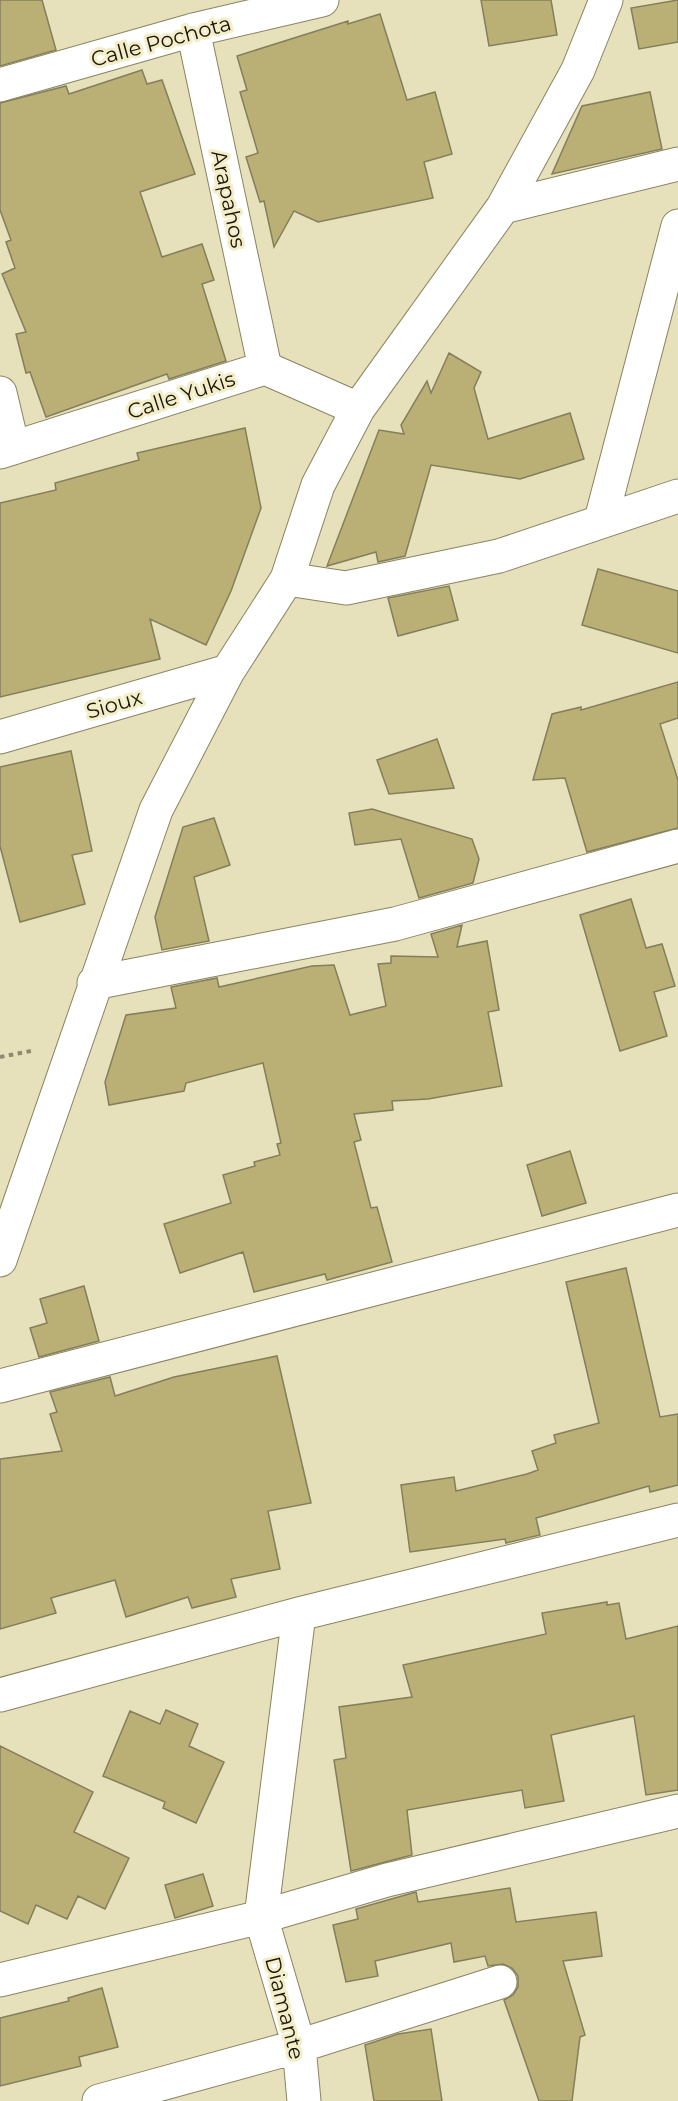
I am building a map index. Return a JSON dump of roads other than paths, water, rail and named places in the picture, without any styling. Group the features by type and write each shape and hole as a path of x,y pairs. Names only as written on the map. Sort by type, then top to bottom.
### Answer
{"street":[{"name":"Calle Pochota","path":"0,86 193,30 322,0"},
{"path":"0,1260 76,1044 94,983 156,810 228,670 287,579 318,485 358,409 503,207 578,70 606,0"},
{"name":"Arapahos","path":"193,30 266,368"},
{"path":"503,207 678,164"},
{"path":"601,520 678,226"},
{"path":"266,368 358,409"},
{"name":"Calle Yukis","path":"6,450 266,368"},
{"path":"0,393 6,450"},
{"path":"287,579 346,588 499,556 678,496"},
{"name":"Sioux","path":"0,737 228,670"},
{"path":"94,983 395,924 678,846"},
{"path":"0,1386 678,1210"},
{"path":"0,1695 299,1614 678,1520"},
{"path":"261,1917 299,1614"},
{"path":"0,1980 261,1917 387,1880 678,1811"},
{"name":"Diamante","path":"261,1917 299,2046 303,2101"},
{"path":"99,2101 299,2046 500,1982"}]}
